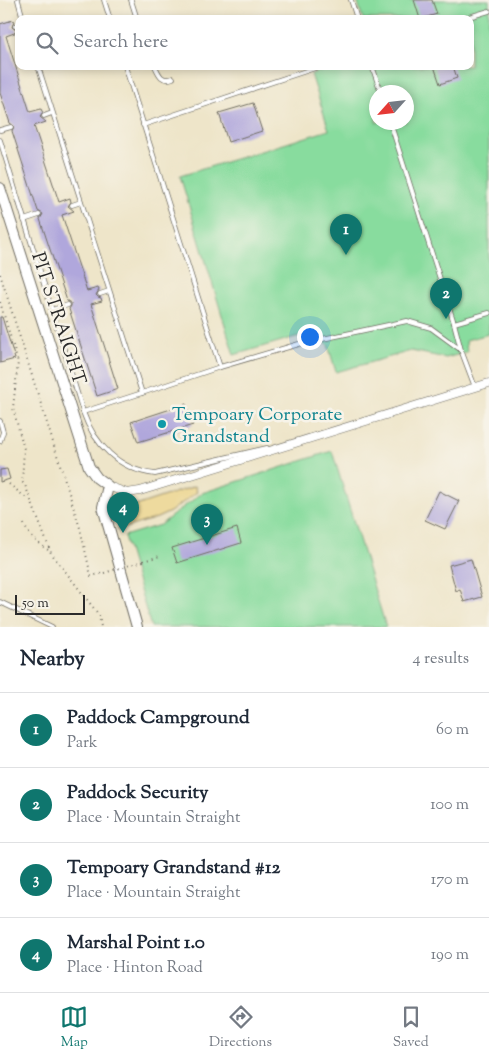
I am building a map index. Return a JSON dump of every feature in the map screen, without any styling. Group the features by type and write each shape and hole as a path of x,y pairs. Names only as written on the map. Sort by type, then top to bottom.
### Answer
{"street":[{"name":"PIT STRAIGHT","path":"0,188 86,459 93,474 108,486"},
{"path":"137,627 103,507 108,486 130,493 151,488 489,383"}],"lane":[{"path":"18,0 22,15"},
{"path":"104,0 109,15"},
{"path":"131,0 136,15"},
{"path":"351,0 356,15"},
{"path":"474,15 489,11"},
{"path":"39,70 142,393"},
{"path":"126,70 220,368"},
{"path":"157,70 165,80 173,78"},
{"path":"143,125 308,70"},
{"path":"373,70 378,85"},
{"path":"44,116 52,112"},
{"path":"0,130 11,127"},
{"path":"393,130 461,350 475,387"},
{"path":"0,140 83,412 93,435 110,454 134,469 155,474 306,439"},
{"path":"72,205 81,202"},
{"path":"24,220 39,215"},
{"path":"100,294 109,292"},
{"path":"52,310 68,305"},
{"path":"454,323 489,313"},
{"path":"83,412 299,344 407,321 431,328 461,350"},
{"path":"0,421 3,432 0,442"},
{"path":"0,602 52,627"}],"path":[{"path":"0,274 80,528 91,576 160,556"},
{"path":"0,302 18,362 13,408 24,449 22,482 29,495 51,553 99,615 101,627"},
{"path":"9,484 26,497 29,495"},
{"path":"24,524 28,533 39,545 51,553"}],"green space":[{"path":"357,0 489,0 489,334 466,340 467,352 446,358 411,351 336,372 328,345 318,334 299,336 234,355 180,176 329,130 311,74 324,70 474,70 474,15 362,15"},
{"path":"332,451 386,627 151,627 124,536 160,525 202,493"}],"sand":[{"path":"195,486 197,492 170,512 118,530 120,512"}],"building":[{"path":"414,0 432,0 437,14 419,15"},
{"path":"13,20 14,22 12,27 15,29 15,33 6,36 15,70 17,70 30,112 41,109 43,113 40,117 46,122 34,126 59,202 70,198 71,202 68,206 74,211 62,215 87,291 98,288 99,290 96,295 102,301 91,304 118,389 97,396 69,309 71,303 67,301 40,219 43,214 38,211 12,131 14,126 10,123 0,93 0,24"},
{"path":"435,70 454,70 457,78 440,84"},
{"path":"253,103 262,131 228,142 219,113"},
{"path":"0,317 2,317 15,359 0,363"},
{"name":"Tempoary Corporate Grandstand","path":"186,404 193,425 138,442 131,422"},
{"path":"7,469 10,479 0,482 0,470"},
{"path":"439,491 459,501 445,529 425,520"},
{"path":"237,528 241,543 177,563 172,548"},
{"path":"471,559 482,597 464,602 460,589 456,591 449,565"}],"place":[{"name":"Paddock Campground","path":"346,255"},
{"name":"Paddock Security","path":"446,319"},
{"name":"Tempoary Corporate Grandstand","path":"162,424"},
{"name":"Marshal Point 1.0","path":"123,533"},
{"name":"Tempoary Grandstand #12","path":"207,545"}]}
